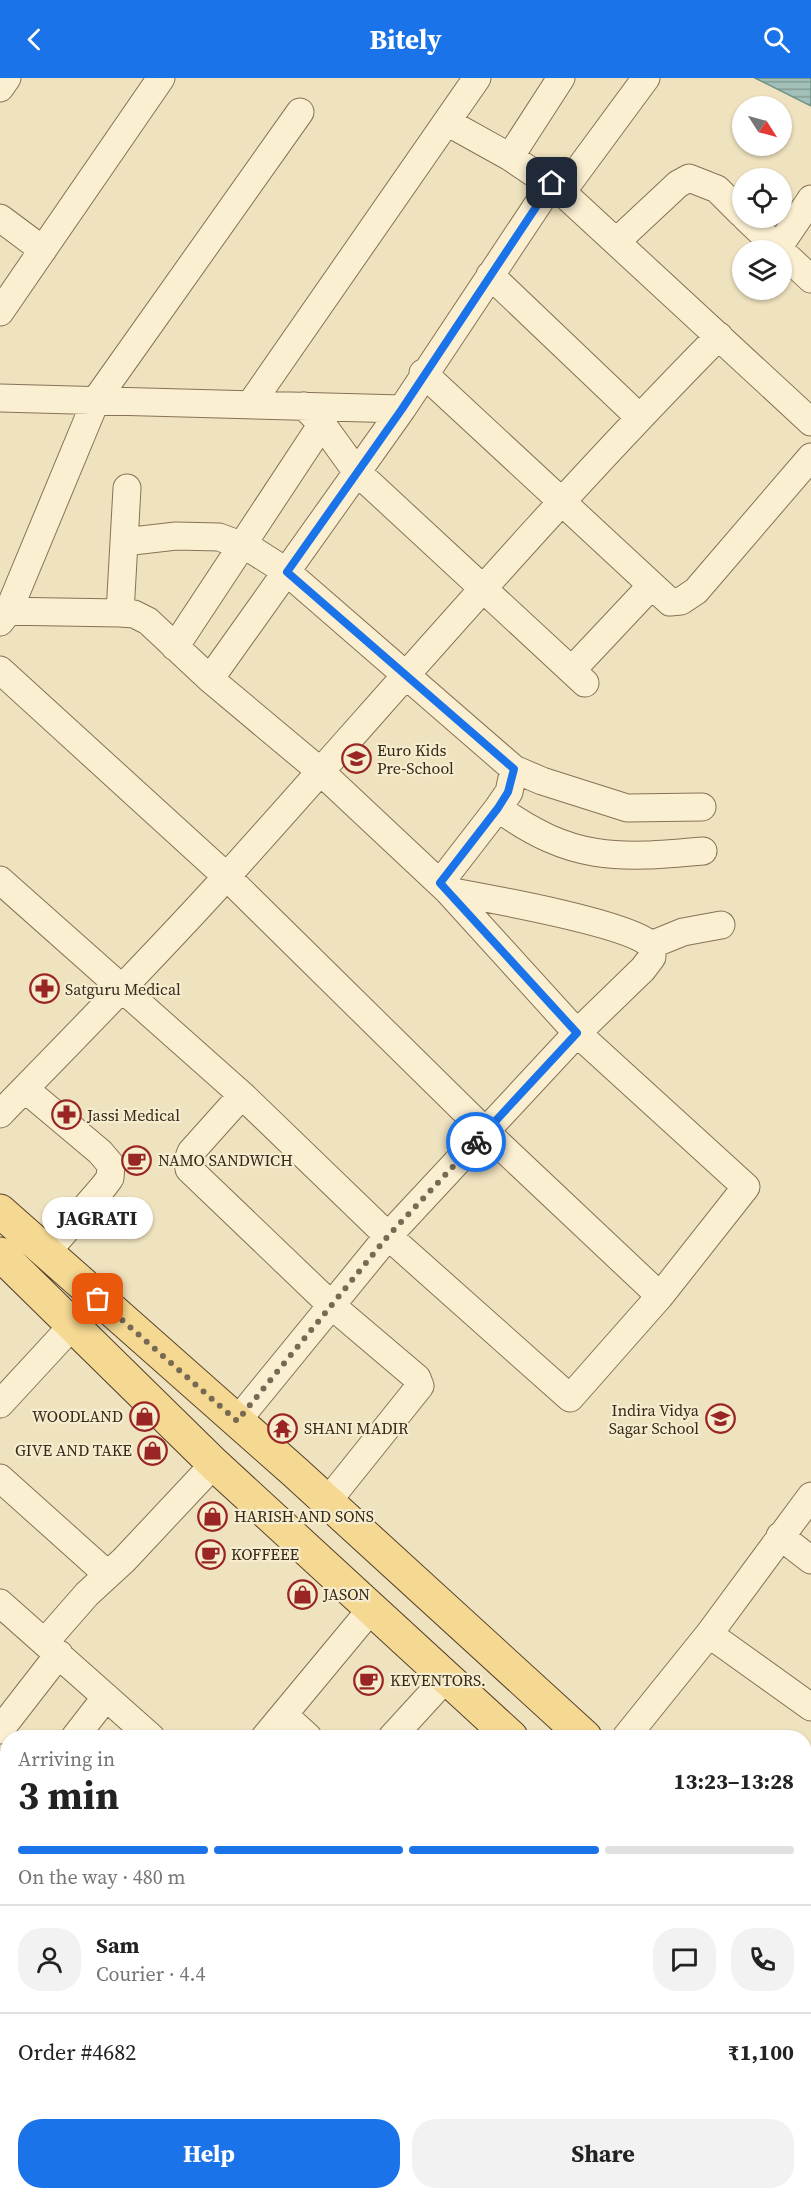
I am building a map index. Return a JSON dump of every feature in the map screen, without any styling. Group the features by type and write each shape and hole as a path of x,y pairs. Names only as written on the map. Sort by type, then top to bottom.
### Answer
{"main road":[{"path":"0,1211 237,1421 577,1730"},
{"path":"0,1254 71,1327 214,1464 503,1730"}],"street":[{"path":"0,88 7,78"},
{"path":"0,312 161,78"},
{"path":"250,405 477,78"},
{"path":"510,157 561,78"},
{"path":"210,679 402,409 423,373 490,275 646,78"},
{"path":"0,880 242,1095 388,1236 570,1398 660,1296 746,1187 577,1033 444,887 321,771 210,679 141,617 120,613 3,615 96,400 300,112"},
{"path":"447,122 510,157 557,188 811,422"},
{"path":"617,241 678,184 689,178 717,189 732,204"},
{"path":"786,240 811,199"},
{"path":"0,218 43,250"},
{"path":"757,228 769,240"},
{"path":"792,261 811,279"},
{"path":"490,275 639,417"},
{"path":"0,1114 122,990 227,877 482,588 639,417 719,336"},
{"path":"423,373 670,602 681,600 696,591 811,457"},
{"path":"0,398 250,405 313,415 402,409"},
{"path":"313,415 356,471 579,677 651,586"},
{"path":"176,647 240,546 313,415"},
{"path":"120,613 127,488"},
{"path":"124,542 176,536 219,537 251,549 287,572 514,769 542,781 627,808 702,807"},
{"path":"0,670 227,877 486,1132 660,1296"},
{"path":"444,887 508,792 514,769"},
{"path":"498,808 543,838 588,851 634,857 703,851"},
{"path":"444,887 632,934 651,945"},
{"path":"651,945 683,932 721,926"},
{"path":"237,1421 388,1236 577,1033 643,969 652,957 651,945"},
{"path":"25,1089 100,1152 111,1165 110,1178 46,1253"},
{"path":"242,1095 192,1152 188,1160 189,1169 331,1305 417,1378 420,1386 327,1502"},
{"path":"0,1404 71,1327"},
{"path":"0,1730 52,1648 107,1574 124,1560 214,1464"},
{"path":"0,1478 107,1574"},
{"path":"632,1730 709,1634 811,1496"},
{"path":"780,1536 811,1560"},
{"path":"0,1604 143,1730"},
{"path":"271,1730 372,1608"},
{"path":"709,1634 811,1707"},
{"path":"398,1730 446,1678"},
{"path":"80,1730 106,1697"},
{"path":"284,1714 301,1730"}],"water":[{"path":"755,78 811,78 811,106"}],"way so far":[{"path":"98,1299 237,1421 388,1236 476,1142"}],"place":[{"name":"Euro Kids Pre-School","path":"356,759"},
{"name":"Satguru Medical","path":"44,989"},
{"name":"Jassi Medical","path":"66,1115"},
{"name":"NAMO SANDWICH","path":"137,1160"},
{"name":"JAGRATI","path":"98,1299"},
{"name":"WOODLAND","path":"144,1416"},
{"name":"Indira Vidya Sagar School","path":"720,1419"},
{"name":"SHANI MADIR","path":"283,1428"},
{"name":"GIVE AND TAKE","path":"153,1450"},
{"name":"HARISH AND SONS","path":"213,1516"},
{"name":"KOFFEEE","path":"210,1554"},
{"name":"JASON","path":"302,1594"},
{"name":"KEVENTORS.","path":"369,1680"}],"route":[{"path":"476,1142 577,1033 440,883 498,808 508,792 514,769 287,572 356,471 402,409 423,373 552,183"}]}
